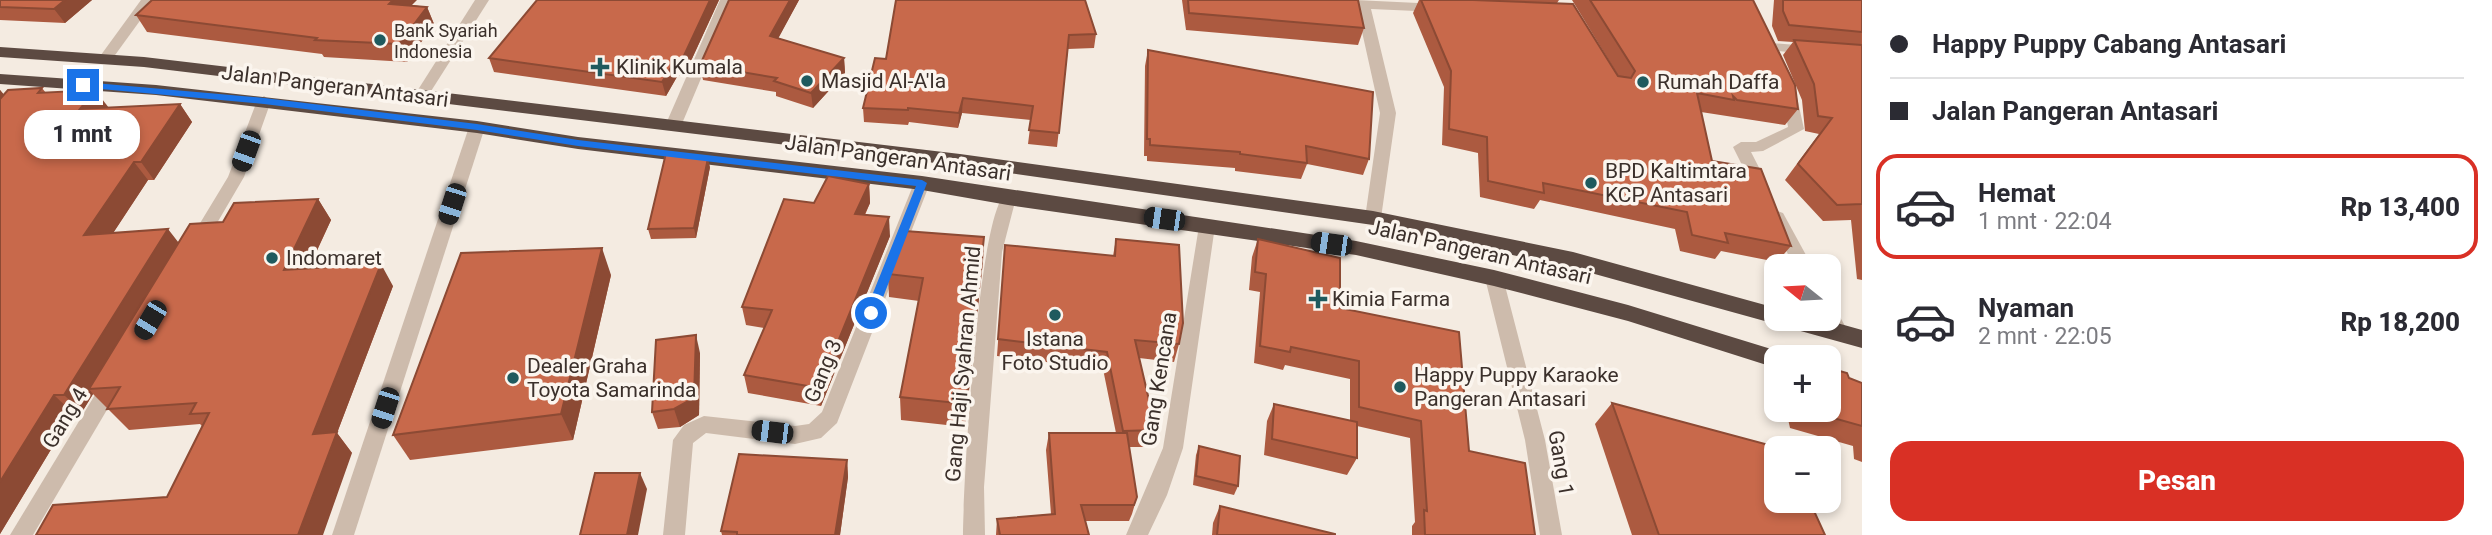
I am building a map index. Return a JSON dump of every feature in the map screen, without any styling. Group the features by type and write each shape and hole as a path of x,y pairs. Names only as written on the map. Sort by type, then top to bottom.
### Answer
{"highway":[{"name":"Jalan Pangeran Antasari","path":"0,52 105,59 673,126 1048,172 1373,218 1573,260 1764,313"},
{"name":"Jalan Pangeran Antasari","path":"0,79 30,87 156,90 477,127 578,143 922,183 1356,248 1494,278 1628,313 1764,355"},
{"path":"1833,331 1862,339"}],"street":[{"path":"105,59 148,0"},
{"path":"421,96 482,0"},
{"path":"673,126 727,0"},
{"path":"1373,218 1388,113 1364,2 1460,9"},
{"path":"1797,254 1741,147 1758,147 1796,129 1792,100 1768,41 1823,51"},
{"path":"186,260 236,177 264,101"},
{"path":"343,535 477,127"},
{"name":"Gang 3","path":"674,535 682,440 691,431 704,424 795,435 814,432 830,417 922,183"},
{"name":"Gang Haji Syahran Ahmid","path":"974,535 973,487 993,253 1008,198"},
{"name":"Gang Kencana","path":"1137,535 1143,517 1156,495 1172,448 1207,226"},
{"name":"Gang 1","path":"1494,278 1535,440 1551,535"},
{"name":"Gang 4","path":"21,535 122,368"}],"building":[{"path":"0,0 65,0 54,9 0,7"},
{"path":"152,0 393,0 389,4 427,7 399,44 315,40 317,38 136,15"},
{"path":"537,0 710,0 681,62 675,61 662,82 489,58"},
{"path":"729,0 790,0 770,36 844,58 811,93 774,81 777,78 700,65"},
{"path":"896,0 1085,0 1096,34 1069,35 1059,133 1029,130 1033,106 963,98 959,113 908,108 863,108 875,58 886,59"},
{"path":"1188,0 1358,0 1364,28 1189,13"},
{"path":"1421,0 1573,4 1618,76 1631,78 1635,71 1590,0 1753,0 1795,85 1798,109 1737,100 1733,96 1734,100 1697,93 1712,161 1761,169 1791,246 1725,233 1728,243 1692,235 1687,212 1543,183 1544,193 1488,181 1487,137 1449,129 1451,71"},
{"path":"1783,0 1862,0 1862,32 1789,25 1783,11"},
{"path":"1794,40 1862,45 1862,204 1837,205 1798,164 1832,118 1818,116 1814,84"},
{"path":"1148,50 1373,92 1369,159 1306,146 1307,163 1240,152 1150,145 1150,139 1147,139"},
{"path":"42,88 38,93 95,90 80,109 180,104 141,162 134,162 84,235 168,229 64,395 54,395 0,482 0,99 8,90"},
{"path":"666,153 708,158 694,228 648,229"},
{"path":"828,176 869,184 855,214 889,217 819,388 744,375 772,310 742,307 784,199 814,203"},
{"path":"318,199 284,270 381,264 313,434 337,432 298,535 36,535 53,505 167,497 209,413 190,414 196,403 107,409 120,387 89,389 190,224 223,222 234,203"},
{"path":"905,231 984,237 966,404 900,397 923,278 888,274"},
{"path":"1116,239 1179,245 1183,323 1179,344 1135,340 1156,430 1123,431 1107,352 998,339 1005,245 1115,256"},
{"path":"1258,239 1340,258 1340,308 1459,332 1469,451 1525,463 1535,535 1425,535 1424,510 1427,511 1421,421 1359,407 1359,361 1291,347 1290,352 1260,346 1266,274 1255,272"},
{"name":"Dealer Graha Toyota Samarinda","path":"602,248 561,414 393,435 461,253"},
{"path":"696,335 694,398 674,409 652,412 656,340"},
{"path":"1841,371 1862,383 1862,426 1841,420"},
{"path":"1612,403 1764,444 1764,513 1815,513 1825,535 1659,535"},
{"path":"1274,404 1357,422 1357,458 1272,439"},
{"path":"1049,433 1127,433 1137,497 1134,505 1081,505 1089,535 1000,535 997,519 1055,514"},
{"path":"1199,446 1240,456 1238,486 1196,476"},
{"path":"739,454 847,460 835,535 737,535 737,532 721,531"},
{"path":"595,473 640,473 627,535 580,535"},
{"path":"1220,506 1335,534 1335,535 1217,535"}],"place":[{"name":"Bank Syariah Indonesia","path":"380,40"},
{"name":"Klinik Kumala","path":"600,67"},
{"name":"Masjid Al-A'la","path":"807,81"},
{"name":"Rumah Daffa","path":"1643,82"},
{"name":"BPD Kaltimtara KCP Antasari","path":"1591,183"},
{"name":"Indomaret","path":"272,258"},
{"name":"Kimia Farma","path":"1318,299"},
{"name":"Istana Foto Studio","path":"1055,315"},
{"name":"Dealer Graha Toyota Samarinda","path":"513,378"},
{"name":"Happy Puppy Karaoke Pangeran Antasari","path":"1400,387"}],"route":[{"path":"83,85 264,101 477,127 578,143 922,183 871,313"}]}
